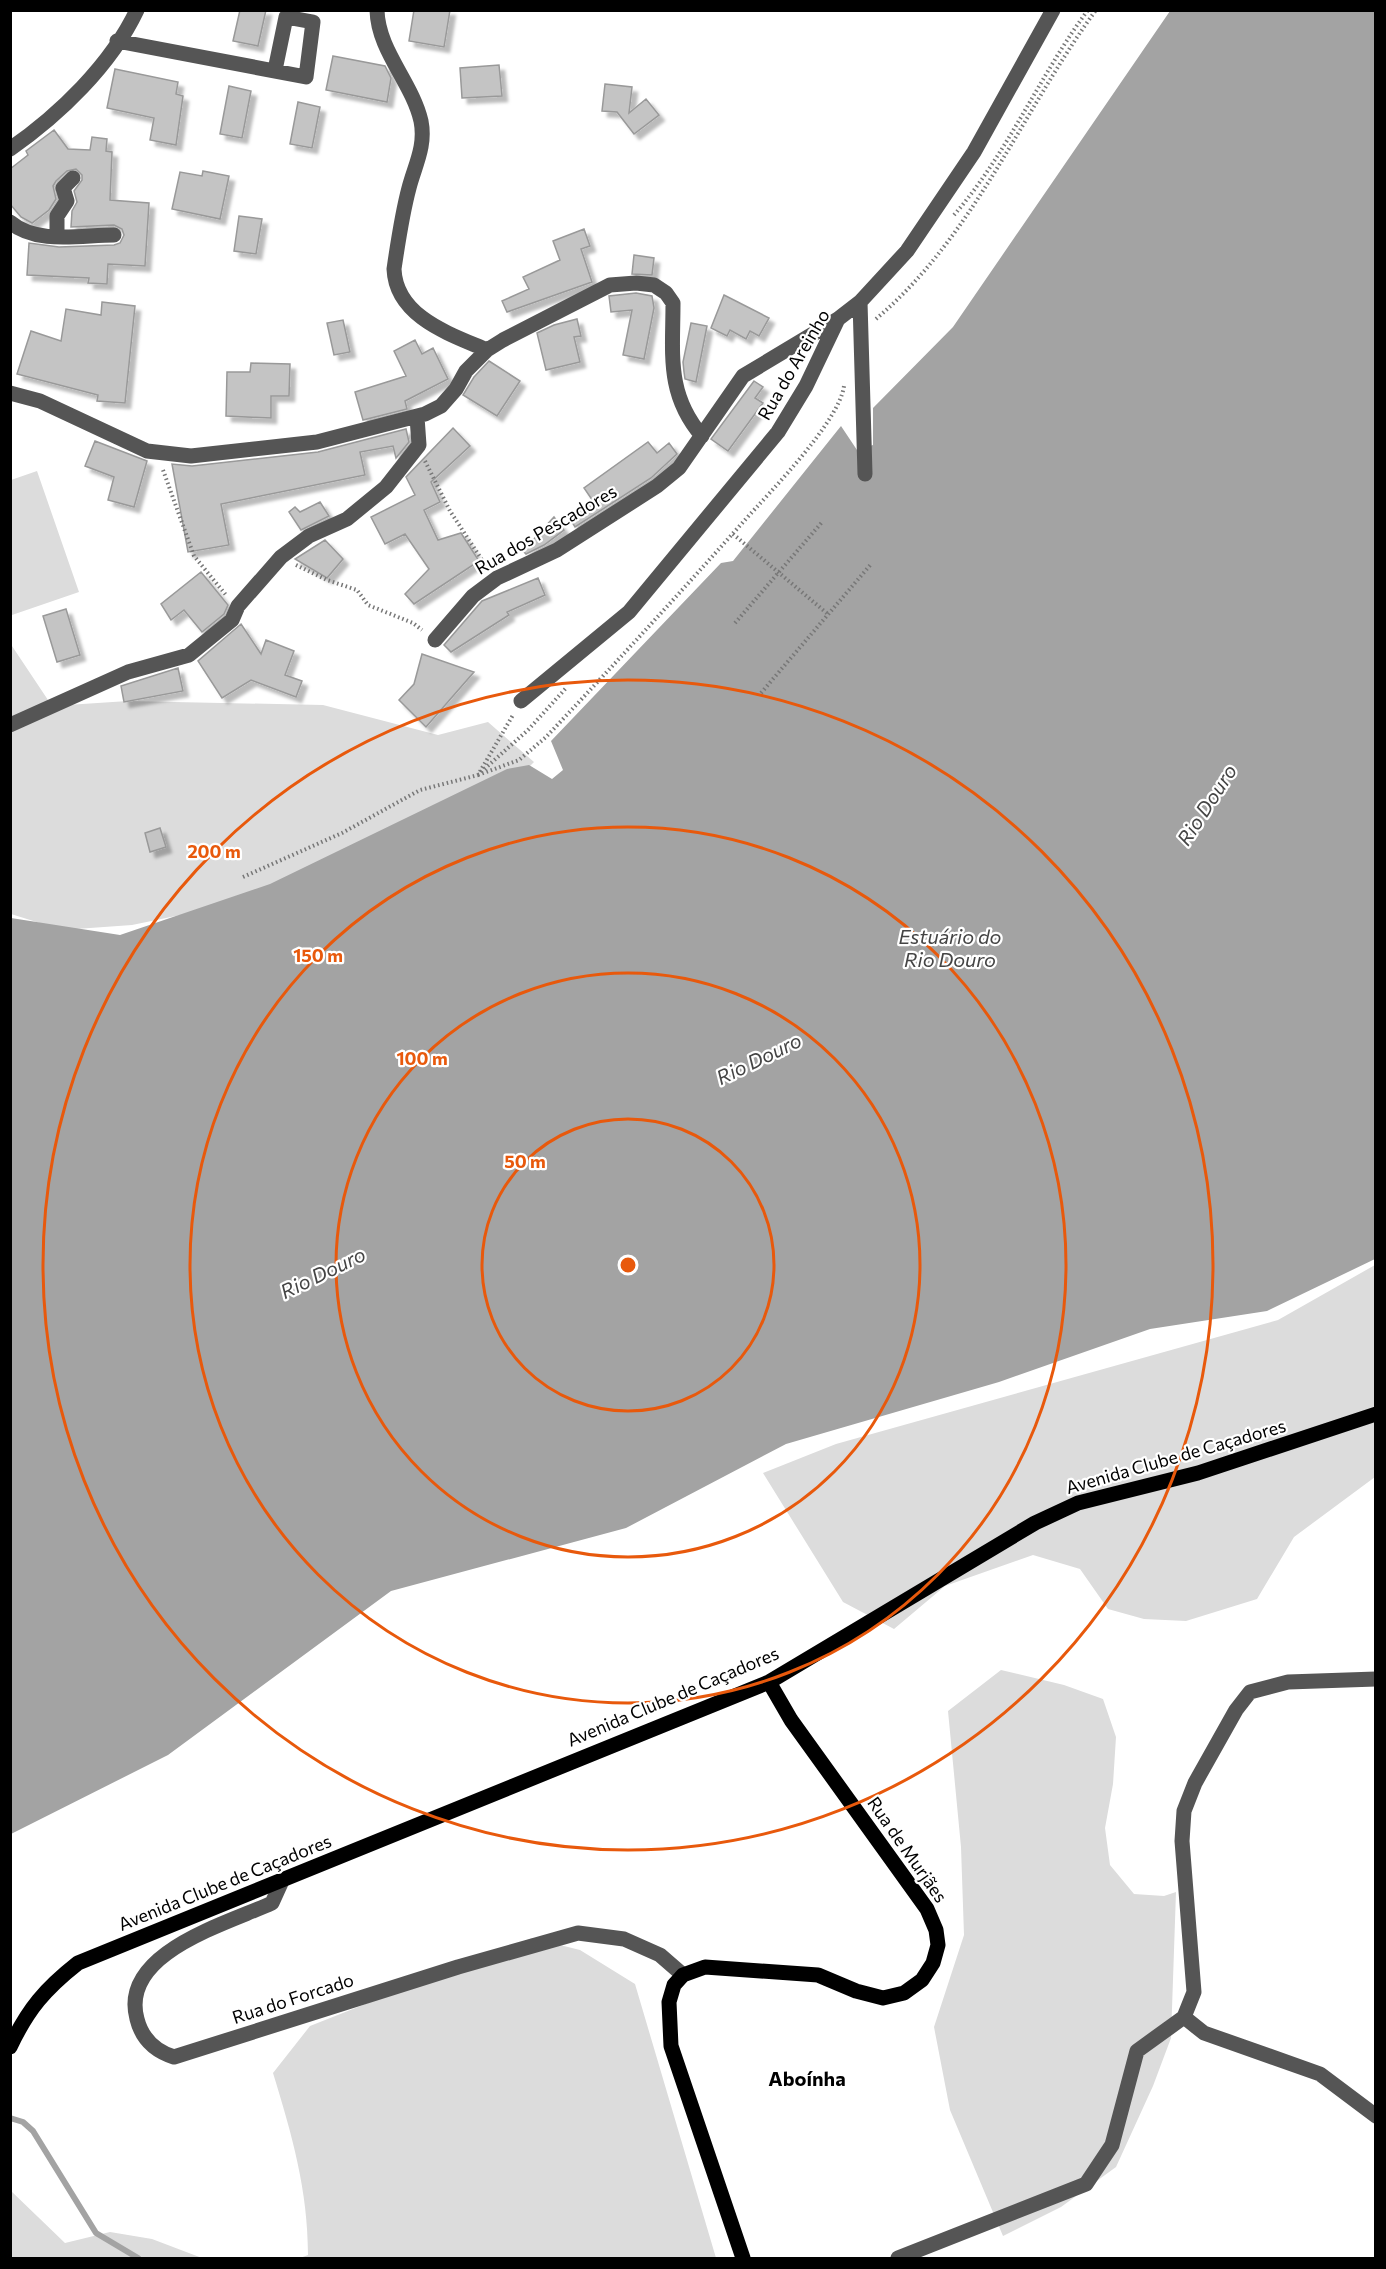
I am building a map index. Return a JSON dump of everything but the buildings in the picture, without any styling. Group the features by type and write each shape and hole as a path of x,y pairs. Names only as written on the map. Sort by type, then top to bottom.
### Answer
{"main road":[{"name":"Avenida Clube de Caçadores","path":"10,2047 26,2014 51,1984 78,1963 769,1682 1035,1523 1078,1503 1198,1473 1376,1414"},
{"name":"Rua de Murjães","path":"683,1975 705,1967 818,1975 856,1991 883,1998 904,1993 921,1980 933,1963 938,1945 936,1930 927,1909 791,1720 769,1682"},
{"path":"683,1975 674,1985 669,2002 671,2046 743,2259"}],"street":[{"path":"10,149 64,108 95,72 137,10"},
{"path":"377,10 381,34 412,97 421,122 421,156 409,186 394,270 394,282 401,296 425,321 487,350"},
{"name":"Rua do Areinho","path":"521,701 629,612 778,432 806,386 838,319 860,302 907,251 974,152 1053,10"},
{"path":"117,41 275,70"},
{"path":"57,236 57,216 67,201 63,188 73,178"},
{"path":"10,222 27,233 57,236 114,235"},
{"path":"10,393 40,401 147,451 158,453 191,456 317,442 417,417 441,406 456,389 466,371 487,350 531,324 610,285 636,283 654,285 666,292 673,303 671,338 673,374 679,399 689,420 702,436"},
{"path":"860,302 865,474"},
{"name":"Rua dos Pescadores","path":"435,640 473,596 497,578 557,550 657,486 679,468 743,376 838,319"},
{"path":"10,726 128,672 189,655 232,620 238,606 281,557 309,536 347,519 386,488 419,446 417,417"},
{"path":"898,2259 1086,2184 1112,2145 1137,2051 1184,2017 1194,1992 1182,1840 1184,1810 1195,1783 1236,1710 1251,1692 1288,1682 1376,1679"},
{"name":"Rua do Forcado","path":"282,1881 272,1903 169,1950 152,1963 138,1989 134,2007 139,2028 157,2052 174,2056 458,1967 578,1933 624,1939 660,1955 683,1975"},
{"path":"1184,2017 1204,2033 1320,2074 1376,2116"}],"path":[{"path":"861,332 897,301 951,240 997,170 1075,39 1096,10"},
{"path":"243,877 342,833 420,790 478,775 519,760 546,737 809,449 842,396 845,375"},
{"path":"419,446 432,479 450,511 484,564 497,578"},
{"path":"158,453 184,535 194,556 218,587 238,606"},
{"path":"735,623 823,521"},
{"path":"733,534 829,615"},
{"path":"281,557 327,580 357,590 369,605 413,623 435,640"},
{"path":"761,693 872,563"},
{"path":"478,775 521,701"}],"shaded area":[{"path":"37,471 79,592 12,615 11,480"},
{"path":"10,643 52,706 128,701 323,705 438,735 488,722 534,762 526,770 218,917 200,911 132,925 62,930 11,914"},
{"path":"1375,1265 1375,1477 1294,1537 1257,1599 1186,1621 1144,1619 1108,1609 1080,1569 1033,1555 945,1586 894,1629 843,1602 763,1473 836,1444 1278,1320"},
{"path":"1001,1670 1064,1685 1103,1699 1116,1737 1113,1784 1105,1828 1110,1865 1134,1894 1164,1896 1176,1892 1171,2038 1153,2086 1116,2167 1061,2207 1003,2236 950,2110 934,2027 964,1935 961,1847 948,1711"},
{"path":"532,1938 580,1950 635,1984 716,2258 300,2258 308,2255 302,2185 273,2073 310,2026"},
{"path":"10,2190 65,2243 110,2232 152,2239 202,2258 11,2258"}],"water":[{"name":"Estuário do Rio Douro","path":"1170,11 1375,11 1375,1259 1267,1311 1150,1329 999,1382 786,1444 626,1528 391,1591 168,1755 11,1834 11,918 120,935 270,884 507,769 529,765 552,779 563,770 551,741 721,563 733,561 841,426 857,450 873,445 873,408 953,327"}],"waterway":[{"path":"10,2118 23,2122 33,2131 96,2233 138,2258"}],"district":[{"name":"Aboínha","path":"807,2079"}],"water label":[{"name":"Rio Douro","path":"1207,805"},
{"name":"Rio Douro","path":"759,1059"},
{"name":"Rio Douro","path":"323,1273"}]}
